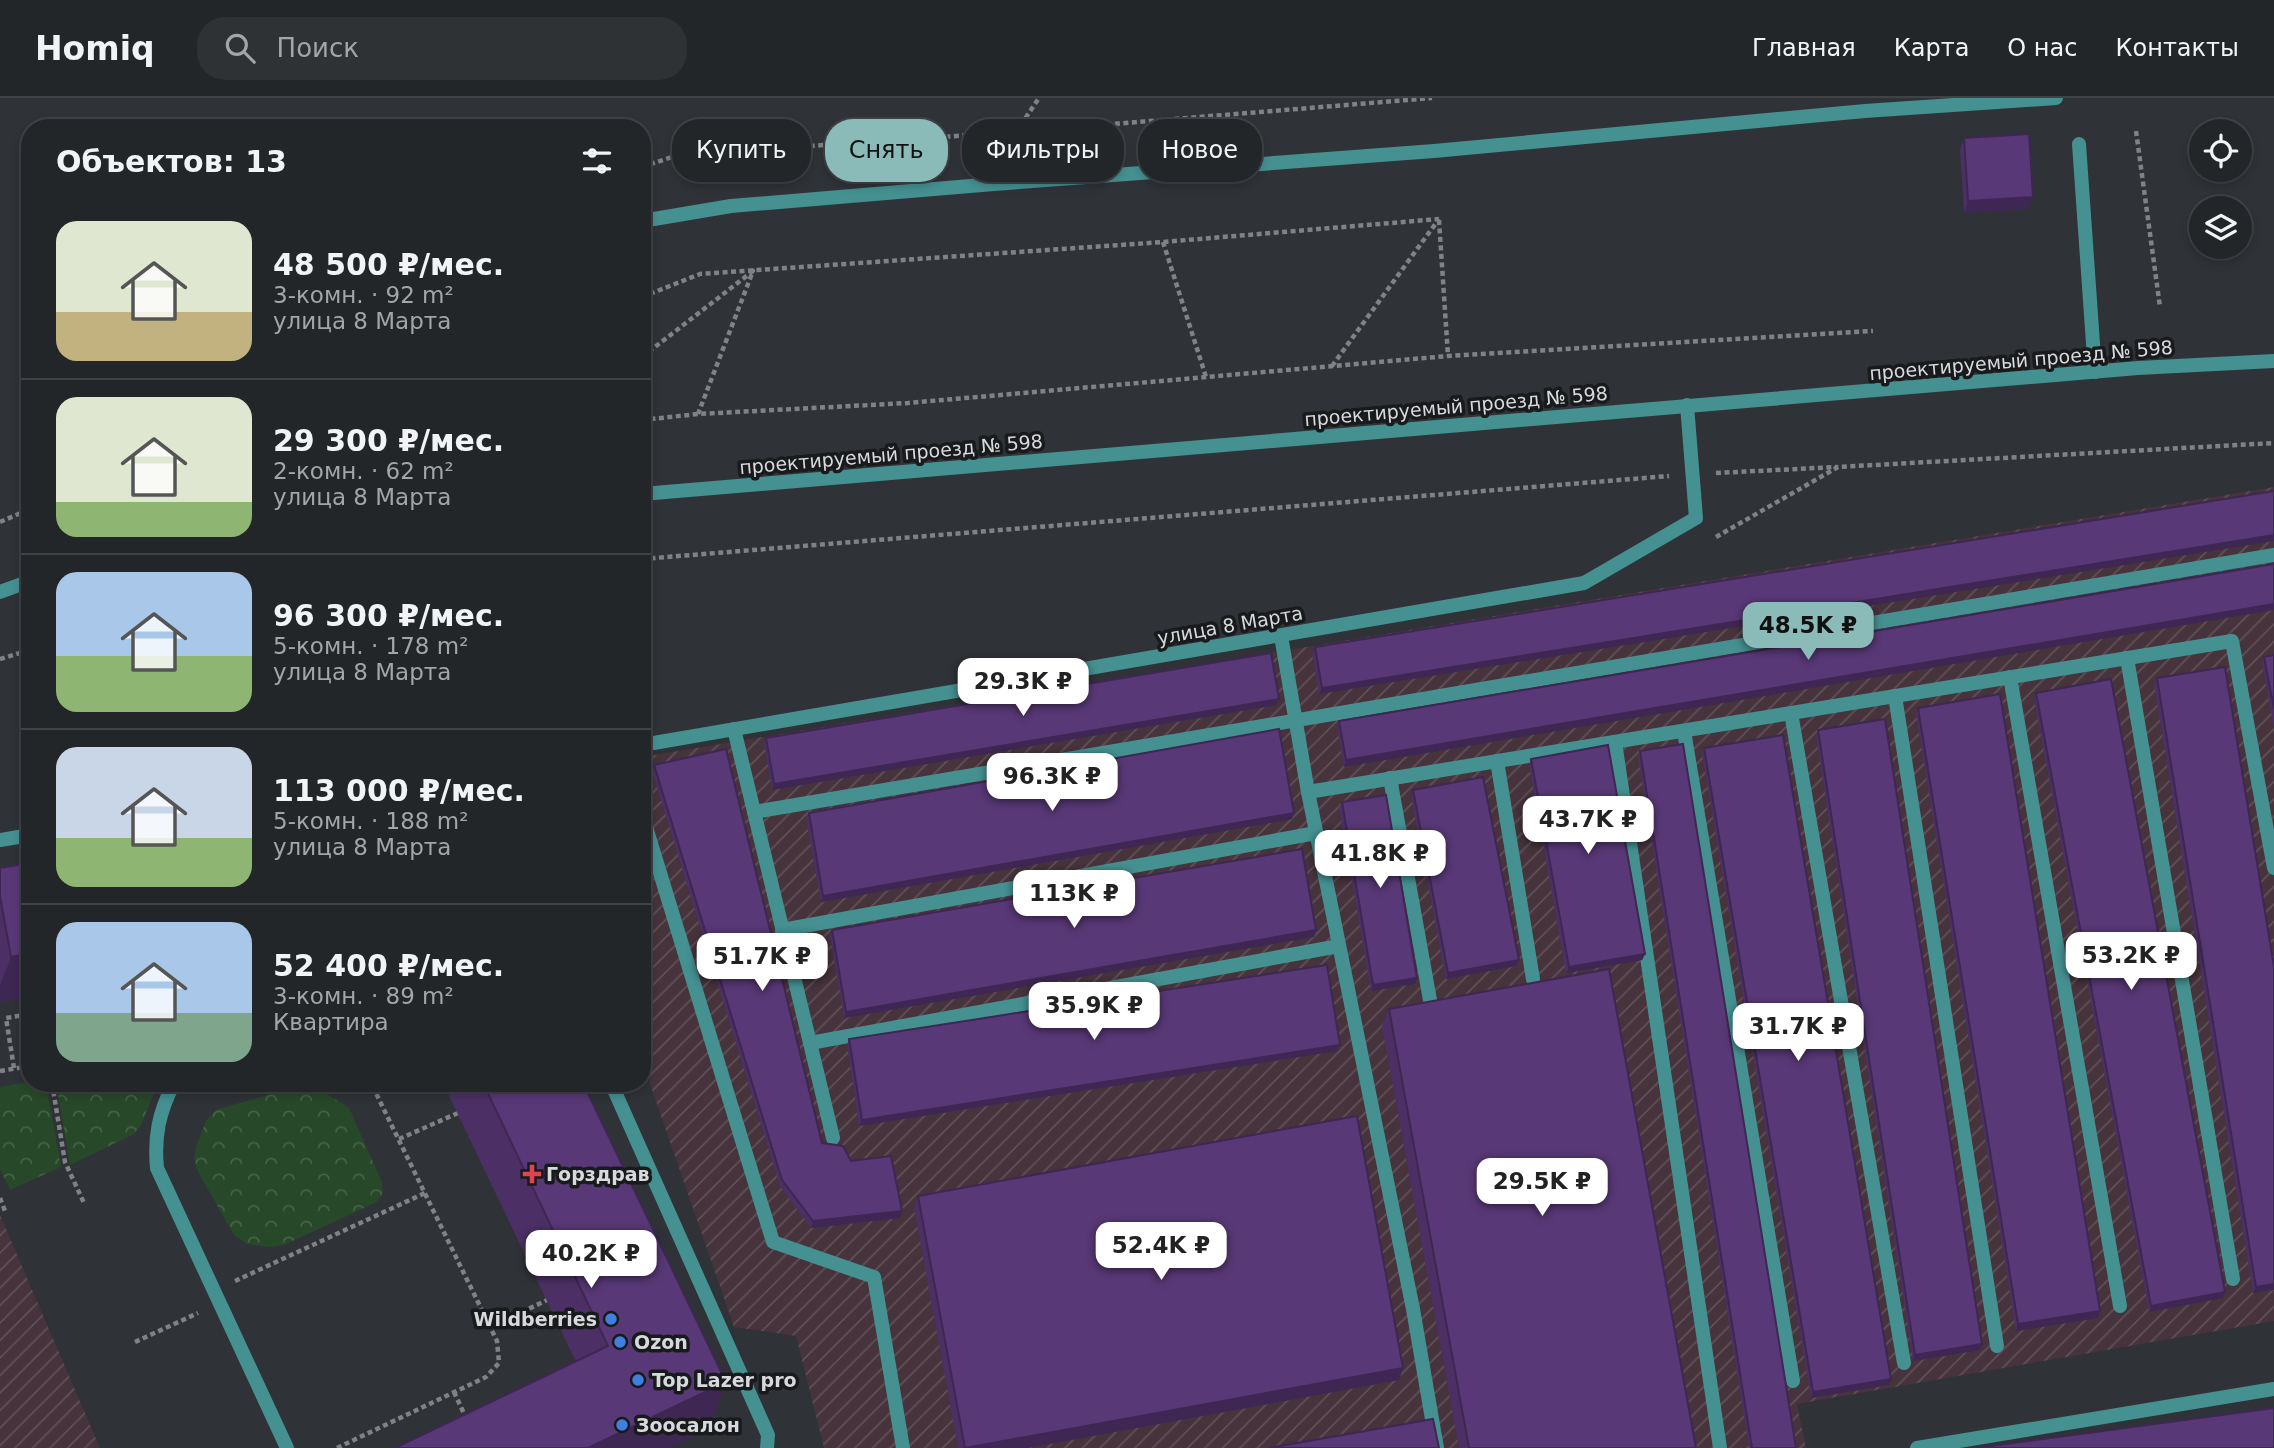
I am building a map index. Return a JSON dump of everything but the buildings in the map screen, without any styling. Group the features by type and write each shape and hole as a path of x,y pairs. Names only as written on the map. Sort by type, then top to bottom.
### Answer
{"street":[{"path":"651,220 731,206 1434,151 1865,111 2056,98"},
{"path":"2079,144 2095,372"},
{"name":"проектируемый проезд № 598","path":"651,493 1687,405 2095,372 2274,361"},
{"name":"улица 8 Марта","path":"651,743 1584,583 1696,518 1687,405"},
{"path":"754,813 2274,555"},
{"path":"0,592 21,584"},
{"path":"1281,636 1308,792 1413,1309 1437,1448"},
{"path":"1308,792 2232,640 2274,868"},
{"path":"2127,658 2234,1279"},
{"path":"2010,677 2120,1306"},
{"path":"1895,696 1997,1346"},
{"path":"1791,713 1904,1363"},
{"path":"734,729 833,1138"},
{"path":"1684,731 1793,1381"},
{"path":"1615,742 1720,1448"},
{"path":"1497,761 1533,979"},
{"path":"1390,778 1430,1000"},
{"path":"782,930 1316,833"},
{"path":"0,840 21,836"},
{"path":"651,843 773,1242 874,1277 903,1448"},
{"path":"810,1043 1339,946"},
{"path":"169,1092 158,1125 155,1144 157,1168 287,1448"},
{"path":"615,1092 768,1435 767,1448"},
{"path":"1917,1448 2274,1389"}],"path":[{"path":"1024,119 1039,98"},
{"path":"1339,98 1339,106"},
{"path":"1124,123 1432,98"},
{"path":"2136,131 2160,307"},
{"path":"651,164 678,155 962,136"},
{"path":"651,293 700,274 1163,242 1439,219"},
{"path":"1439,219 1448,356"},
{"path":"1332,366 1439,219"},
{"path":"1163,242 1206,377"},
{"path":"651,350 753,271"},
{"path":"698,414 753,271"},
{"path":"651,419 908,403 1448,356 1873,331"},
{"path":"651,558 1693,474 1838,467"},
{"path":"0,522 21,513"},
{"path":"0,659 21,653"},
{"path":"14,1068 6,1018 21,1016"},
{"path":"0,1070 21,1067"},
{"path":"53,1092 65,1162 84,1203"},
{"path":"337,1448 486,1377 499,1363 498,1341 376,1092"},
{"path":"399,1139 457,1113"},
{"path":"135,1342 217,1297 425,1193"},
{"path":"0,1198 5,1211"},
{"path":"491,1327 547,1300"},
{"path":"454,1392 469,1424"}],"shaded area":[{"path":"2274,487 2274,1321 1797,1404 1806,1448 824,1448 796,1336 734,1327 651,1087 651,756"},
{"path":"0,1215 100,1448 0,1448"}],"green space":[{"path":"21,1084 21,1092 48,1092 61,1167 10,1190 0,1169 0,1087"},
{"path":"58,1092 154,1092 141,1125 134,1134 70,1165"},
{"path":"278,1092 324,1092 349,1108 382,1182 383,1193 377,1202 284,1245 270,1247 247,1244 234,1235 198,1172 194,1158 206,1121 216,1110"}],"place":[{"name":"Горздрав","path":"532,1174"},
{"name":"Wildberries","path":"611,1319"},
{"name":"Ozon","path":"620,1342"},
{"name":"Top Lazer pro","path":"638,1380"},
{"name":"Зоосалон","path":"622,1425"}]}
